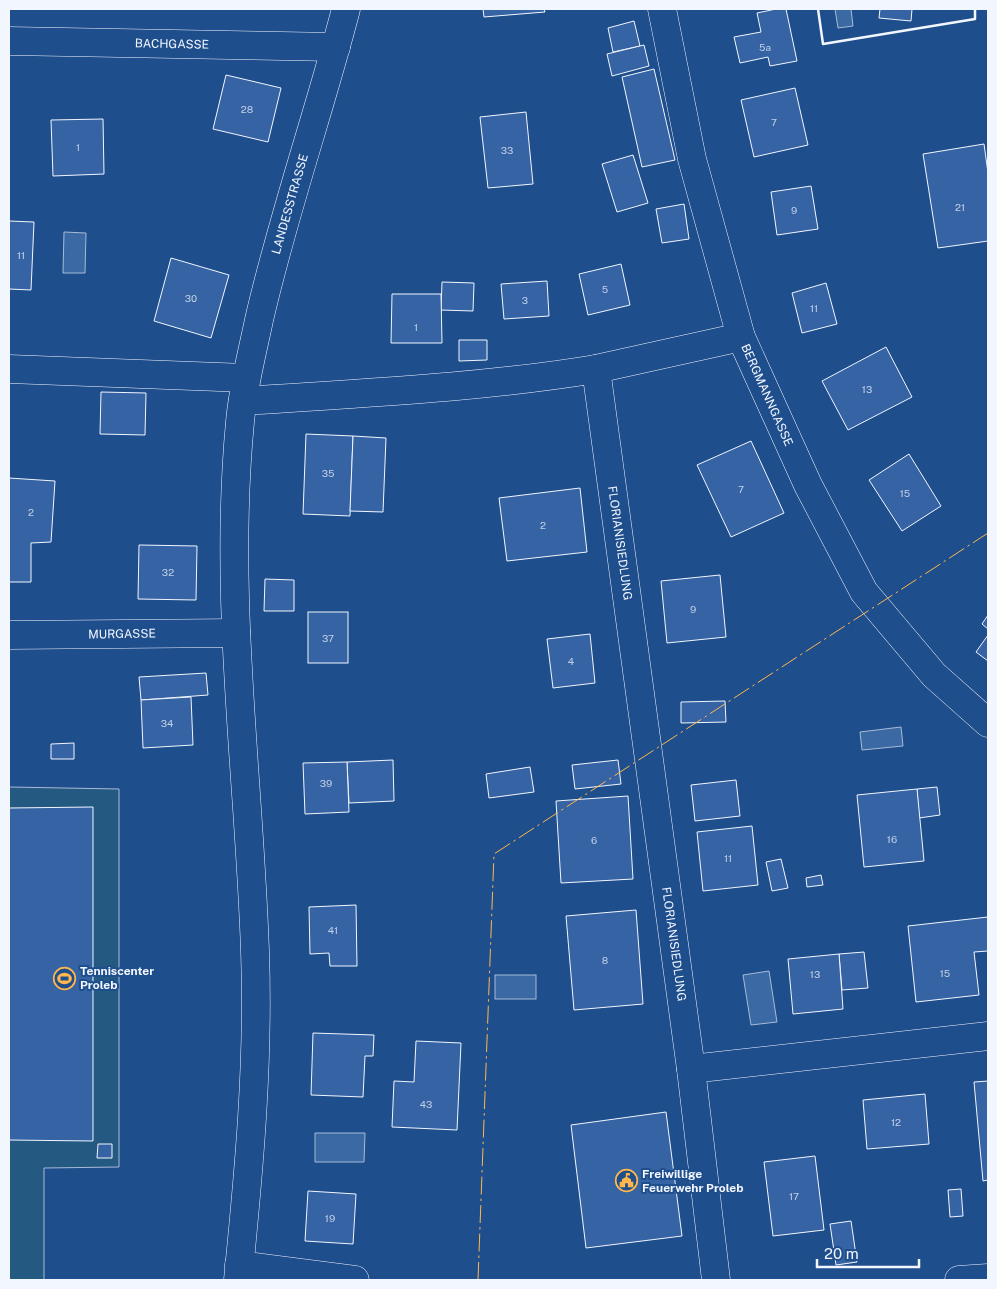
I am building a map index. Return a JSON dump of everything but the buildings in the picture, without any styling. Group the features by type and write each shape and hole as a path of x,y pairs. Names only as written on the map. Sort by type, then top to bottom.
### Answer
{"street":[{"name":"LANDESSTRASSE","path":"238,1273 253,1121 257,1025 255,948 236,633 238,454 245,390 272,265 346,9"},
{"name":"BERGMANNGASSE","path":"662,9 692,158 740,337 808,485 864,592 934,675 988,723"},
{"name":"BACHGASSE","path":"9,41 336,47"},
{"path":"9,369 245,390 467,386 596,369 740,337"},
{"name":"FLORIANISIEDLUNG","path":"596,369 691,1069 716,1280"},
{"name":"MURGASSE","path":"9,635 236,633"},
{"path":"691,1069 988,1036"},
{"path":"238,1273 356,1280"},
{"path":"959,1280 988,1278"}],"shaded area":[{"path":"835,9 851,9 853,26 838,28"},
{"path":"64,232 86,233 85,273 63,273"},
{"path":"901,727 903,746 862,750 860,732"},
{"name":"Tenniscenter Proleb","path":"9,787 119,789 119,1167 44,1168 44,1280 9,1280"},
{"path":"769,971 777,1022 751,1025 743,975"},
{"path":"495,975 536,975 536,999 495,999"},
{"path":"315,1133 365,1133 364,1162 315,1162"}],"wall":[{"path":"818,9 823,44 975,19 975,9"}],"power":[{"path":"478,1280 494,854 988,533"}],"place":[{"name":"Tenniscenter Proleb","path":"64,978"},
{"name":"Freiwillige Feuerwehr Proleb","path":"626,1181"}]}
